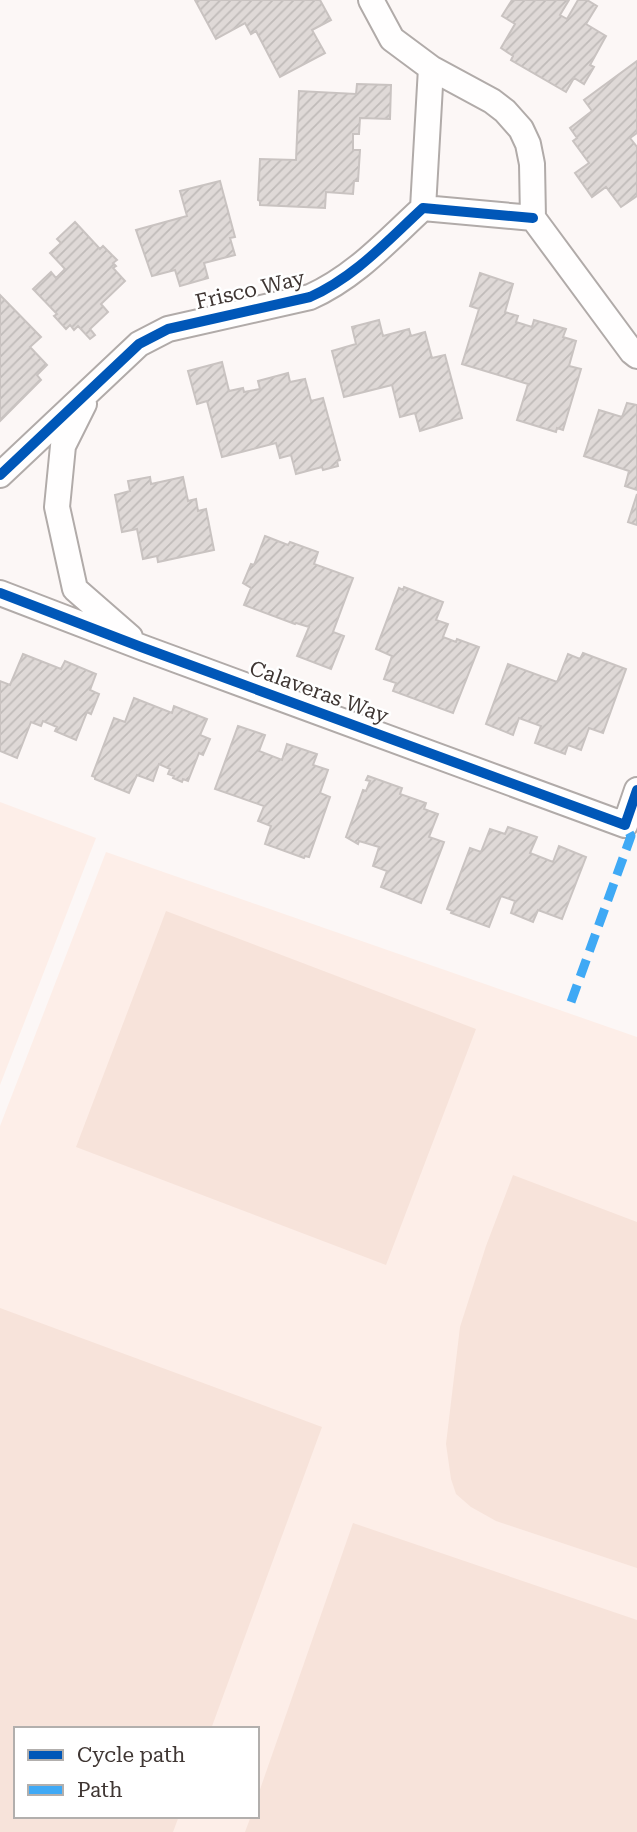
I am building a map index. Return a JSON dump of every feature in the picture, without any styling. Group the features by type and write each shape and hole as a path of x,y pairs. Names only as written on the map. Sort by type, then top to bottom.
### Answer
{"street":[{"path":"371,0 392,39 431,68 492,101 521,129 528,144 532,164 533,218 637,356"},
{"path":"431,68 423,208 533,218"},
{"name":"Frisco Way","path":"0,474 139,344 168,329 310,297 331,288 356,271 423,208"},
{"path":"91,389 63,446 57,507 75,589 141,647"},
{"name":"Calaveras Way","path":"0,593 625,825 637,790"}],"shaded area":[{"path":"0,802 96,838 0,1085"},
{"path":"106,852 637,1037 637,1832 0,1832 0,1126"},
{"path":"166,911 476,1029 386,1265 76,1147"},
{"path":"513,1175 637,1222 637,1568 496,1521 471,1507 456,1494 451,1479 446,1444 460,1327 486,1246"},
{"path":"0,1308 322,1427 212,1727 14,1727 14,1818 178,1818 173,1832 0,1832"},
{"path":"353,1523 637,1620 637,1832 245,1832 250,1818 259,1818 259,1792"}],"building":[{"path":"195,0 320,0 331,20 312,30 325,53 280,77 256,31 251,34 245,23 216,39"},
{"path":"512,0 569,0 560,15 567,19 578,0 587,0 597,6 586,24 606,36 590,65 594,67 584,84 574,78 566,92 511,60 513,56 501,48 515,24 502,16"},
{"path":"637,61 637,133 630,138 637,147 637,196 621,207 606,187 592,197 575,173 589,163 573,141 577,138 570,128 592,111 584,100"},
{"path":"357,84 391,85 390,119 360,118 359,134 353,134 353,150 360,150 358,181 354,181 353,194 326,192 325,208 260,205 260,159 296,160 299,91 356,94"},
{"path":"220,181 235,237 230,238 235,255 204,263 208,278 180,286 175,270 152,276 136,230 187,216 180,191"},
{"path":"75,222 100,249 103,246 117,260 113,263 116,266 113,268 125,281 101,304 108,312 90,329 95,335 90,339 78,326 74,330 70,325 66,329 54,316 57,314 33,289 51,272 56,278 65,269 50,253 61,243 57,239"},
{"path":"480,273 513,284 505,312 518,316 516,322 532,327 534,320 566,329 563,337 576,341 569,366 581,369 563,430 557,428 556,432 517,420 528,384 462,364 479,309 470,306"},
{"path":"0,295 41,337 30,347 47,365 37,375 41,380 0,421"},
{"path":"379,320 383,336 409,329 411,336 425,332 432,358 445,355 462,418 420,431 415,413 400,417 392,385 344,397 332,351 356,344 352,327"},
{"path":"222,362 229,391 260,389 258,381 288,373 290,382 305,379 311,401 323,398 340,460 337,461 338,466 296,474 291,455 280,458 276,443 222,457 207,401 197,404 188,371"},
{"path":"627,403 637,405 637,490 625,486 629,471 584,456 599,410 622,417"},
{"path":"150,477 151,484 183,477 188,501 196,499 198,511 206,509 214,550 158,562 157,556 143,559 137,529 122,532 115,495 130,491 128,481"},
{"path":"637,494 637,525 628,522"},
{"path":"265,536 318,552 314,564 353,578 333,632 344,636 331,669 297,656 309,627 244,605 251,588 243,583 251,564 254,565"},
{"path":"404,587 443,602 436,620 448,624 443,637 479,647 453,713 393,691 396,683 384,679 392,656 376,649 399,588 403,590"},
{"path":"583,653 626,669 603,733 589,728 581,750 568,745 565,754 535,743 541,726 519,718 513,735 486,724 508,664 557,682 568,654 580,659"},
{"path":"23,654 61,669 65,661 96,674 90,690 99,694 91,714 87,712 76,740 55,731 57,727 43,721 41,726 31,722 17,758 0,751 0,681 10,685"},
{"path":"134,698 172,713 174,706 207,719 200,735 210,739 203,755 199,753 188,781 183,779 182,782 173,778 174,776 168,774 170,769 159,764 153,781 137,775 129,793 92,776 114,718 125,722"},
{"path":"238,726 265,735 259,751 282,760 287,744 317,754 313,765 328,770 320,793 330,797 309,857 304,858 265,844 271,826 258,821 264,806 215,789"},
{"path":"368,776 402,788 400,794 426,803 424,809 438,814 429,837 444,842 421,903 381,887 387,871 373,866 379,847 359,841 358,844 346,837 363,790 366,791 370,781 366,780"},
{"path":"508,827 537,837 530,853 553,862 559,846 586,857 562,919 538,910 533,922 511,913 515,901 501,896 489,927 451,913 452,911 447,909 470,848 481,852 490,829 505,834"}],"marked path":[{"path":"571,1002 631,836 625,825"}],"cycle path":[{"path":"0,475 139,344 168,329 310,297 356,269 423,208 533,218"},
{"path":"0,593 625,825 637,790"}]}
